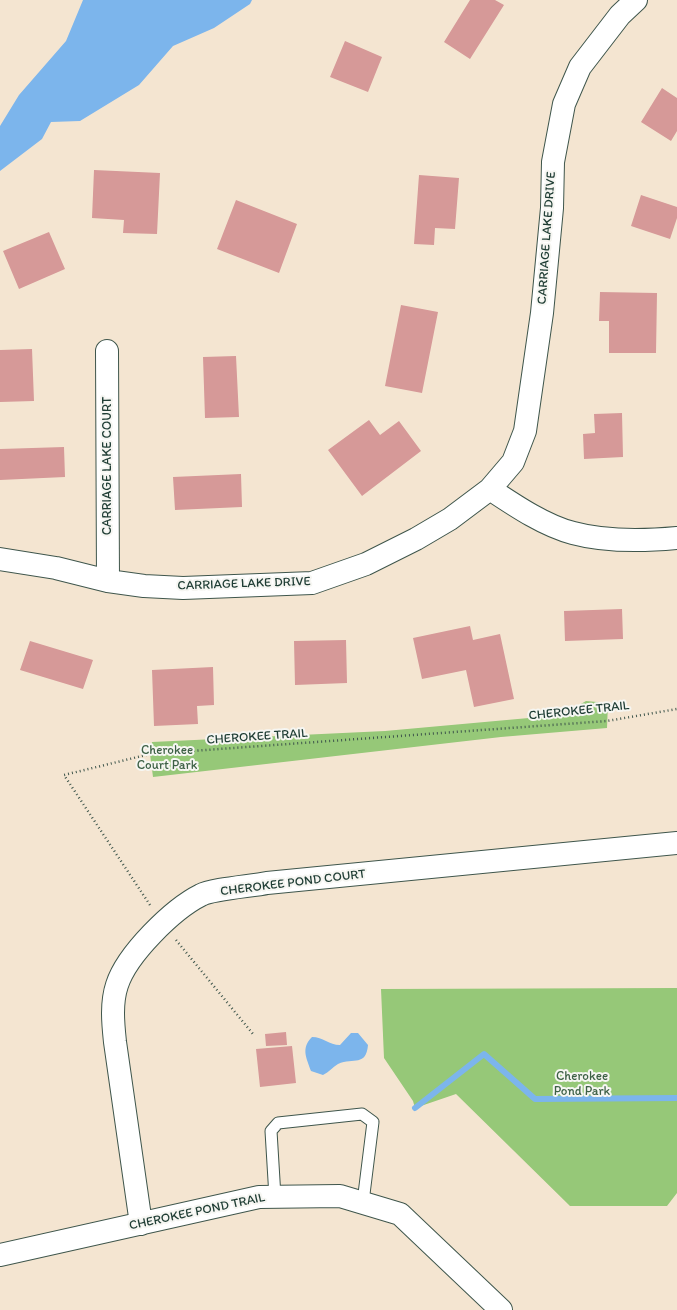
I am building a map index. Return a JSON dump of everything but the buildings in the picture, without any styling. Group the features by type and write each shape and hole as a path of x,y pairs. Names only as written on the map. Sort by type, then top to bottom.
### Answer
{"street":[{"name":"CARRIAGE LAKE DRIVE","path":"0,559 56,568 108,581 144,586 183,588 312,583 366,564 416,539 450,519 490,488 513,462 525,431 542,313 552,208 553,162 564,104 580,67 620,15 636,0"},
{"name":"CARRIAGE LAKE COURT","path":"107,351 108,581"},
{"path":"490,488 525,512 573,533 608,538 655,540 677,538"},
{"name":"CHEROKEE POND COURT","path":"141,1224 115,1042 113,1012 117,984 127,964 162,924 203,894 267,883 677,843"},
{"name":"CHEROKEE POND TRAIL","path":"0,1255 259,1197 340,1196 400,1214 501,1310"}],"lane":[{"path":"275,1197 271,1131 278,1122 362,1114 373,1122 363,1202"}],"path":[{"name":"CHEROKEE TRAIL","path":"253,1034 162,924 64,775 150,754 607,721 677,709"}],"green space":[{"name":"Cherokee Court Park","path":"586,701 608,703 607,728 501,737 153,777 150,754 152,742 385,731 562,715"},
{"name":"Cherokee Pond Park","path":"677,988 677,1193 667,1206 570,1206 456,1094 415,1108 413,1101 384,1058 381,989"}],"water":[{"path":"83,0 252,0 250,4 214,28 173,46 139,85 80,121 51,122 42,139 0,171 0,126 19,95 66,41"},
{"path":"351,1033 358,1033 368,1045 367,1052 362,1059 338,1064 323,1075 311,1071 306,1057 306,1045 312,1037 340,1045"}],"waterway":[{"path":"415,1108 484,1054 535,1099 677,1098"}]}
